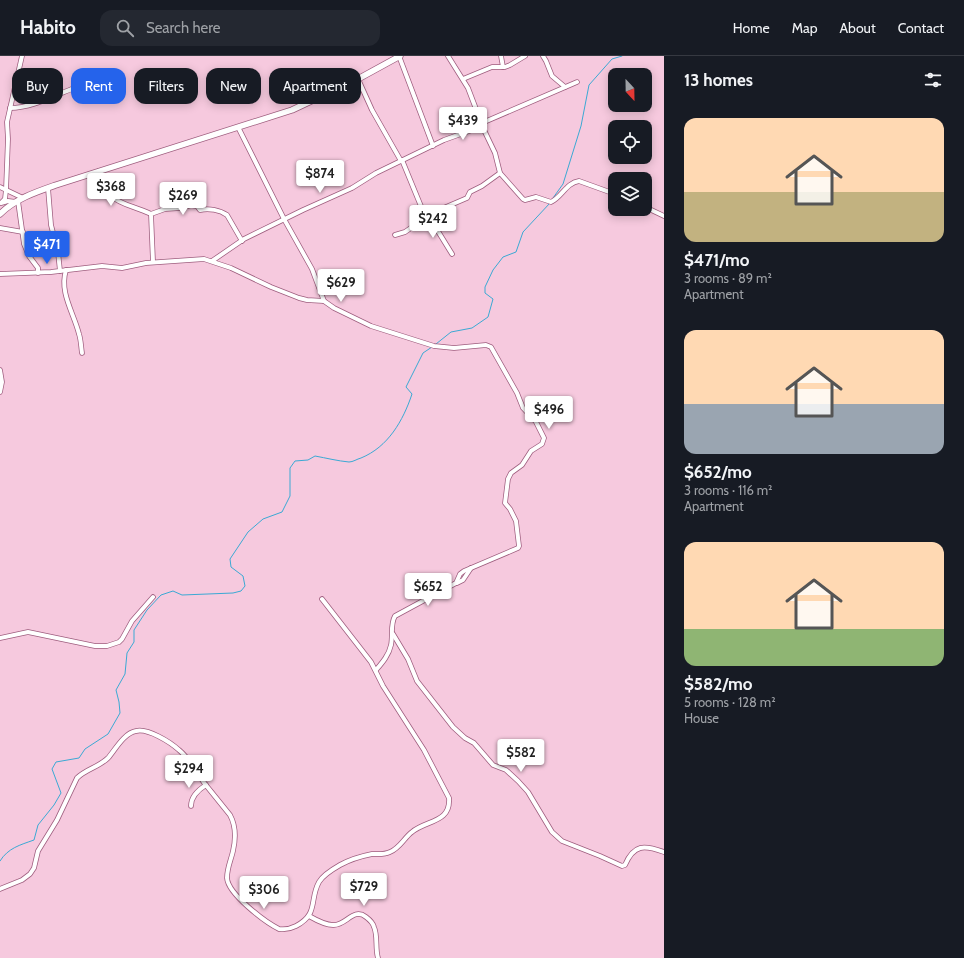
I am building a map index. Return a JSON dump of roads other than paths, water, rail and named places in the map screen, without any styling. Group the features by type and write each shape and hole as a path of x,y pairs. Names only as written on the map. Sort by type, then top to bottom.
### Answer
{"street":[{"path":"1,203 5,199 6,190 8,139 6,122 22,56"},
{"path":"361,77 399,56 433,146"},
{"path":"448,56 463,79 474,102 495,153 500,173 525,200 536,197 551,202 556,200 567,187 579,181 608,191"},
{"path":"502,56 503,67"},
{"path":"463,79 492,67 503,67 515,63 525,56"},
{"path":"543,56 552,76 565,87"},
{"path":"212,261 242,241 284,219 352,188 376,173 433,146 578,82"},
{"path":"361,86 372,110 402,161 427,216 452,254"},
{"path":"10,108 23,108 71,89"},
{"path":"0,214 7,207 19,200 48,188 292,110 305,104"},
{"path":"238,127 284,219 312,269 324,302"},
{"path":"99,172 102,184 108,193 113,199 123,204 138,208 151,214 165,209 193,205 198,207 200,210 208,209 224,213 227,215 242,241"},
{"path":"395,235 405,232 427,216 467,198 470,192 482,186 500,173"},
{"path":"0,186 19,200 24,244 29,256 38,268 38,273"},
{"path":"48,188 52,225 58,252 60,271"},
{"path":"1,203 19,200"},
{"path":"652,210 664,216"},
{"path":"151,214 153,262"},
{"path":"0,228 23,232"},
{"path":"0,274 38,273 102,266 128,267 153,262 204,259 231,268 271,287 299,298 324,302 371,326 434,346 449,348 488,346 494,350 517,393 523,408 536,422 544,438 543,442 528,455 522,465 511,473 508,480 505,503 516,521 519,546 515,550 462,572 456,583 395,616 392,622 391,646 389,652 376,670"},
{"path":"66,270 64,286 70,310 79,333 82,353"},
{"path":"0,370 2,382 0,392"},
{"path":"0,638 28,632 95,646 107,646 119,642 122,639 132,621 153,597"},
{"path":"0,889 22,880 30,874 34,868 38,851 57,820 78,778 108,758 116,746 136,730 145,731 156,735 180,750 230,815 235,830 233,851 227,877 230,887 254,912 279,929 286,930 291,928 309,916 312,912 316,889 320,881 340,865 373,854 382,855 390,852 397,848 412,831 435,822 446,812 450,804 447,791 416,737 383,686 371,662 322,599"},
{"path":"392,633 408,659 417,681 453,727 474,743 493,765 506,770 518,781 528,792 557,838 622,866 625,865 631,853 637,849 650,848 664,852"},
{"path":"191,806 193,798 198,791 206,785"},
{"path":"309,916 333,925 345,922 354,914 364,916 372,923 375,929 378,958"}],"waterway":[{"path":"553,198 563,184 581,126 589,85 612,59 622,56"},
{"path":"436,344 451,332 472,328 488,317 493,299 485,293 485,287 493,270 503,257 516,252 523,232 550,203"},
{"path":"0,861 7,853 19,845 34,840 38,825 54,805 61,793 52,769 56,762 79,758 85,749 108,734 120,713 116,690 125,674 127,653 134,642 134,630 147,610 161,595 173,591 182,595 233,593 241,591 245,586 243,576 231,567 230,559 248,532 263,519 282,512 290,496 290,468 295,461 308,460 315,456 350,462 371,453 379,447 387,440 404,414 412,394 406,387 423,353 432,347"}]}
